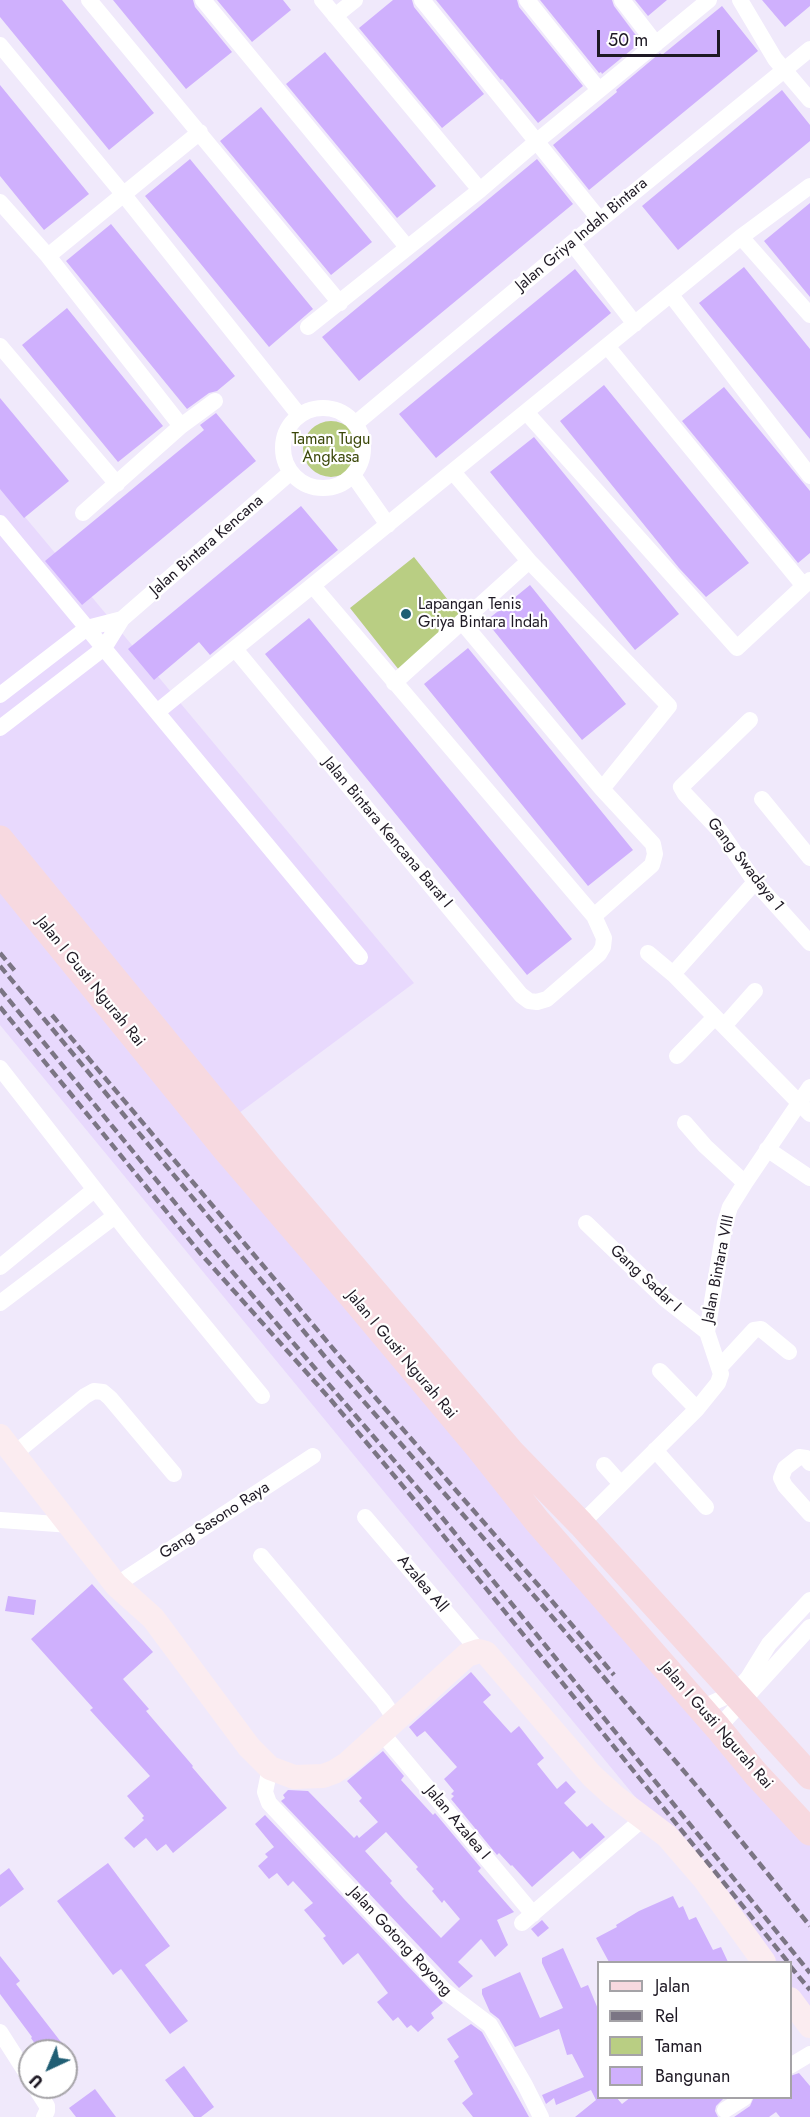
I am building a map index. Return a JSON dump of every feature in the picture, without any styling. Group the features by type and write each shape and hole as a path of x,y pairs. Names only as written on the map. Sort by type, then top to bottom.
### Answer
{"main road":[{"name":"Jalan I Gusti Ngurah Rai","path":"0,839 59,928 226,1150 479,1448 537,1521 710,1718 756,1774 810,1832"},
{"name":"Jalan I Gusti Ngurah Rai","path":"0,872 59,928 268,1167 512,1453 581,1524 810,1776"}],"street":[{"path":"89,0 340,303"},
{"path":"203,0 407,247"},
{"path":"322,0 480,190"},
{"path":"335,16 355,0"},
{"path":"422,0 600,220"},
{"path":"527,0 599,90"},
{"path":"622,0 656,44"},
{"path":"308,327 480,190 709,0"},
{"path":"740,0 775,59 810,100"},
{"path":"0,45 124,195 300,415"},
{"name":"Jalan Griya Indah Bintara","path":"355,424 572,243 810,50"},
{"path":"48,256 200,132"},
{"path":"157,712 741,237 810,186"},
{"path":"0,202 48,256 181,426"},
{"path":"741,237 810,315"},
{"path":"572,243 635,324"},
{"path":"671,295 810,476"},
{"path":"0,346 117,484"},
{"path":"526,412 737,648 807,582 608,346"},
{"path":"83,513 181,426 215,401"},
{"path":"317,408 335,409 355,424 362,436 363,450 360,463 353,475 342,483 328,488 314,487 302,482 291,472 285,461 284,435 290,424 300,415 317,408"},
{"name":"Jalan Bintara Kencana","path":"1,726 104,648 122,619 291,472"},
{"path":"453,472 529,561 669,706 602,789"},
{"path":"353,475 387,525"},
{"path":"0,523 360,957"},
{"path":"394,683 529,561"},
{"path":"313,586 594,916 652,865 655,854 654,844 602,789 462,622"},
{"name":"Jalan Bintara Kencana","path":"0,695 87,628 122,619"},
{"name":"Jalan Bintara Kencana Barat I","path":"235,649 521,995 537,1002 547,999 599,954 604,938 594,916"},
{"name":"Gang Swadaya 1","path":"750,720 681,787 720,831 755,882 810,943"},
{"path":"762,799 810,858"},
{"path":"673,974 755,882"},
{"path":"648,953 673,974 805,1108"},
{"path":"677,1056 755,992"},
{"path":"0,1068 94,1190 262,1395"},
{"name":"Jalan Bintara VIII","path":"719,1368 707,1332 724,1223 730,1207 767,1149 805,1108 810,1087"},
{"path":"685,1123 705,1146 745,1183"},
{"path":"767,1149 810,1178"},
{"path":"0,1267 94,1190"},
{"path":"0,1303 115,1216"},
{"name":"Gang Sadar I","path":"586,1223 665,1299 707,1332"},
{"path":"581,1524 697,1409 718,1383 721,1374 719,1368 754,1330 761,1329 789,1352"},
{"path":"660,1371 697,1409"},
{"path":"174,1474 103,1392 94,1391 7,1445 116,1585 153,1618 249,1747 270,1768 294,1777 323,1776 334,1772 467,1655 479,1651 486,1653 592,1776 614,1797 667,1836 705,1880 763,1961"},
{"path":"655,1450 706,1508"},
{"name":"Gang Sasono Raya","path":"116,1585 313,1456"},
{"path":"810,1462 806,1458 799,1457 785,1468 782,1478 785,1486 810,1514"},
{"path":"603,1465 621,1484"},
{"name":"Azalea All","path":"365,1517 479,1651"},
{"path":"0,1520 70,1525"},
{"name":"Jalan Azalea I","path":"261,1556 383,1701 388,1725 527,1918 644,1818"},
{"path":"710,1718 737,1697 769,1644 810,1600"},
{"path":"710,1718 737,1697 756,1687 810,1627"},
{"name":"Jalan Gotong Royong","path":"270,1768 265,1792 269,1803 445,1991 490,2025 541,2117"},
{"path":"792,2002 810,2026"},
{"path":"0,2032 18,2060"},
{"path":"792,2066 810,2054"},
{"path":"43,2099 47,2106 44,2117"},
{"path":"725,2110 741,2099"}],"shaded area":[{"path":"0,487 414,983 231,1119 0,839"},
{"path":"0,872 810,1832 810,2009 792,1987 792,1961 770,1961 0,1025"}],"green space":[{"name":"Taman Tugu Angkasa","path":"331,421 351,429 359,449 351,469 331,477 311,469 303,449 311,429"},
{"name":"Lapangan Tenis Griya Bintara Indah","path":"414,557 463,619 399,670 350,608"}],"building":[{"path":"0,0 62,0 154,113 109,150 0,17"},
{"path":"113,0 193,0 195,7 232,52 186,89"},
{"path":"217,0 283,0 291,10 252,42"},
{"path":"393,0 412,0 414,7 484,94 442,128 359,28"},
{"path":"436,0 517,0 519,7 583,86 538,123"},
{"path":"540,0 612,0 641,42 602,74 599,73"},
{"path":"635,0 667,0 648,16"},
{"path":"762,0 810,0 810,6 785,27"},
{"path":"722,6 758,51 589,190 553,145 660,53 662,55"},
{"path":"325,52 436,186 397,218 286,84"},
{"path":"0,85 89,194 44,230 0,176"},
{"path":"782,90 810,125 810,141 678,250 642,206"},
{"path":"261,107 372,242 331,275 220,141"},
{"path":"190,159 313,309 269,347 145,196"},
{"path":"537,159 573,204 359,381 322,337"},
{"path":"810,203 810,297 764,241"},
{"path":"111,224 235,376 217,391 209,393 187,409 66,261"},
{"path":"744,267 810,349 810,439 699,303"},
{"path":"575,269 611,313 436,458 399,414"},
{"path":"67,308 163,426 118,462 22,345"},
{"path":"604,385 749,563 706,597 679,568 560,421"},
{"path":"724,387 810,491 810,553 798,563 682,421"},
{"path":"0,398 69,481 24,518 0,489"},
{"path":"216,413 256,461 82,605 45,561 204,430 200,425"},
{"path":"534,437 679,614 635,650 490,472"},
{"path":"301,506 338,550 210,655 199,642 154,680 128,649"},
{"path":"530,585 626,704 582,740 486,621"},
{"path":"309,618 572,939 527,975 265,654"},
{"path":"468,648 633,850 588,886 424,684"},
{"path":"92,1584 153,1652 123,1679 149,1709 146,1711 227,1808 173,1853 166,1844 157,1851 146,1838 134,1848 124,1838 144,1820 142,1818 144,1816 127,1796 150,1776 90,1710 93,1708 31,1639"},
{"path":"8,1596 36,1600 34,1615 5,1611"},
{"path":"471,1672 491,1695 483,1702 511,1733 519,1726 544,1758 537,1764 557,1789 566,1781 576,1792 564,1803 587,1827 592,1823 605,1837 580,1859 573,1851 532,1887 499,1853 497,1855 451,1799 454,1791 444,1779 457,1767 425,1731 417,1737 409,1727"},
{"path":"383,1751 404,1776 401,1780 433,1815 435,1813 481,1868 478,1871 514,1912 497,1920 508,1945 495,1957 481,1939 458,1962 473,1976 459,1988 281,1801 288,1790 308,1791 354,1838 357,1835 359,1838 378,1822 359,1801 362,1798 347,1781","holes":["386,1832 418,1867 416,1869 434,1889 432,1891 442,1903 444,1900 460,1919 441,1938 390,1883 392,1881 365,1851"]},
{"path":"265,1815 443,2003 431,2013 434,2018 418,2032 411,2025 407,2028 398,2017 393,2021 377,2002 388,1993 358,1953 343,1965 323,1938 326,1936 304,1910 313,1903 293,1881 288,1886 277,1873 269,1879 258,1866 268,1857 265,1854 274,1847 255,1824"},
{"path":"108,1863 170,1946 145,1965 188,2021 170,2034 121,1969 113,1975 57,1901"},
{"path":"9,1868 24,1889 0,1907 0,1875"},
{"path":"673,1896 679,1908 683,1906 689,1920 696,1917 713,1950 721,1947 728,1961 608,1961 596,1938 617,1927 616,1925 639,1911"},
{"path":"542,1920 549,1928 538,1937 531,1929"},
{"path":"563,1948 581,1988 588,1985 597,2007 597,2099 618,2099 622,2104 628,2099 723,2099 716,2106 715,2111 718,2117 575,2117 596,2100 591,2090 556,2105 554,2098 546,2104 542,2095 584,2077 572,2054 567,2055 559,2029 515,2047 499,2019 490,2012 482,1994 482,1989 520,1972 540,2018 563,2008 542,1963 542,1958"},
{"path":"0,1956 20,1981 16,1984 59,2039 32,2039 0,1994"},
{"path":"471,2024 482,2032 529,2117 473,2117 462,2103 473,2094 454,2061 459,2057 447,2039"},
{"path":"184,2066 214,2107 201,2117 194,2117 165,2080"},
{"path":"799,2073 810,2086 810,2117 780,2117 776,2112 769,2117 734,2117 750,2106 753,2099 792,2099 792,2075"},
{"path":"95,2089 116,2117 76,2117 69,2108"}],"railway":[{"path":"0,953 15,971"},
{"path":"0,966 331,1364 700,1790 810,1926"},
{"path":"0,989 212,1248 428,1500 810,1973"},
{"path":"0,1007 201,1254 331,1400 417,1503 787,1961"},
{"path":"52,1015 341,1358 614,1675"},
{"path":"792,1968 810,1990"}],"place":[{"name":"Lapangan Tenis Griya Bintara Indah","path":"406,614"}]}
